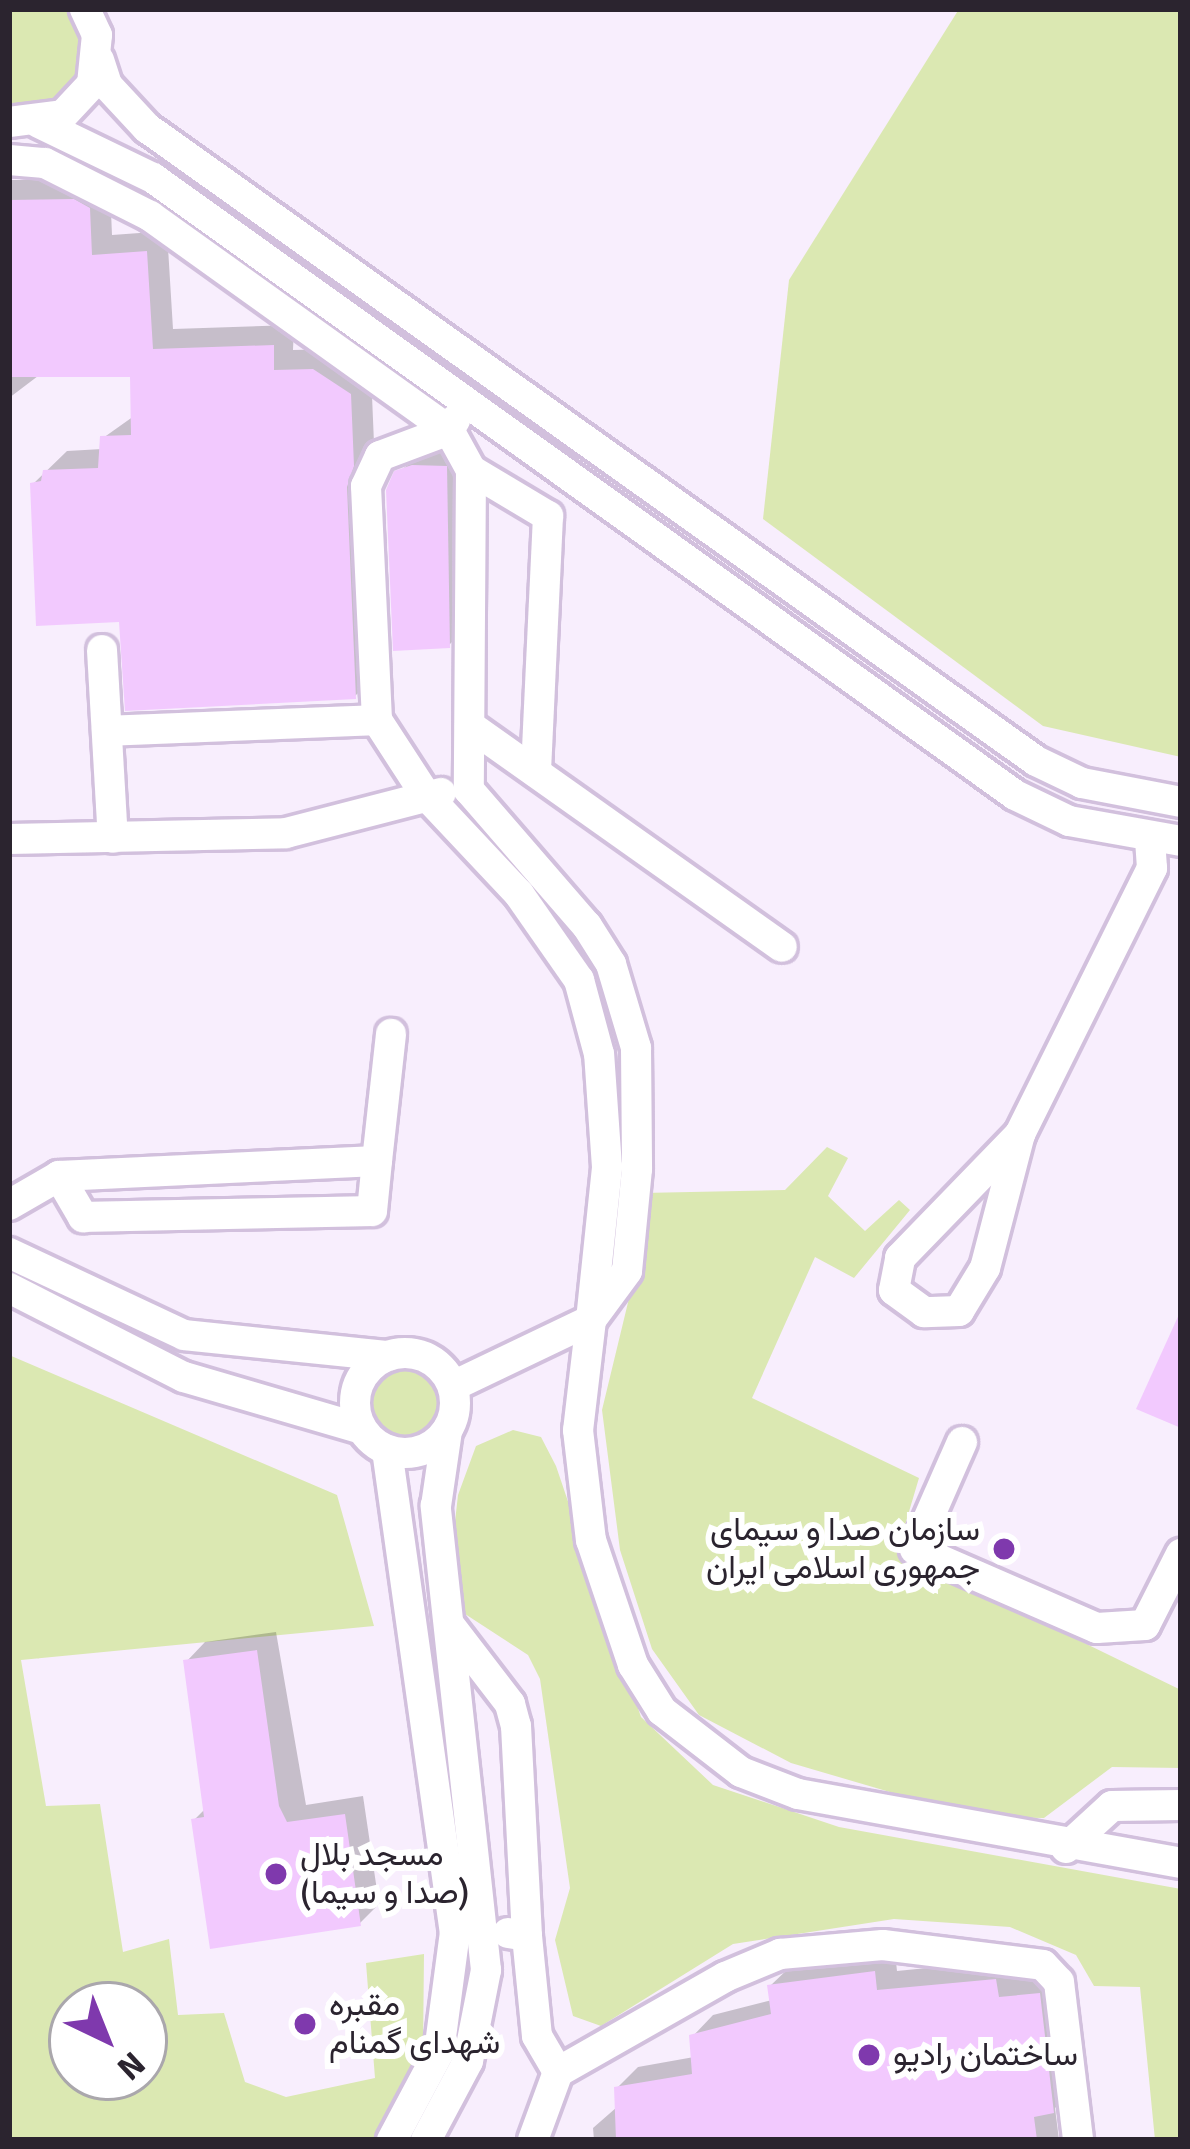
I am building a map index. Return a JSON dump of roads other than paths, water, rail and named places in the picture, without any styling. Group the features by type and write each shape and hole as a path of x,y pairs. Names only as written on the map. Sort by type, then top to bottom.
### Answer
{"lane":[{"path":"24,123 76,104 99,28"},
{"path":"99,28 107,85 147,128 1036,761 1082,783 1181,802"},
{"path":"24,123 153,178 1015,795 1069,821 1157,838"},
{"path":"9,160 45,163 150,216 449,430 471,470 470,790 565,896 611,964 636,1048 622,1168"},
{"path":"453,1386 591,1320 627,1271 622,1168 579,980 519,894 425,794 377,720 366,486 371,468 398,444 449,430 488,369"},
{"path":"471,470 548,516 536,772"},
{"path":"102,650 113,838"},
{"path":"107,731 377,720"},
{"path":"470,726 782,947"},
{"path":"9,838 286,832 425,794 470,790"},
{"path":"1020,1134 900,1258 894,1290 924,1312 959,1311 985,1268 1020,1134 1152,868 1157,838 1147,796"},
{"path":"59,1176 83,1217 373,1211 391,1034"},
{"path":"9,1205 59,1176 377,1161"},
{"path":"9,1253 184,1334 388,1356 420,1355 453,1386"},
{"path":"9,1288 184,1377 362,1430 387,1450 420,1451 447,1431"},
{"path":"591,1320 578,1430 591,1540 633,1665 662,1711 741,1772 798,1793 1066,1848 1181,1864"},
{"path":"362,1430 358,1387 388,1356"},
{"path":"392,2140 439,2052 470,1931 456,1681 436,1506 453,1386"},
{"path":"962,1442 915,1549 1097,1628 1145,1625 1181,1554"},
{"path":"387,1450 423,1681 470,1931 481,2020 426,2140"},
{"path":"448,1624 510,1704 516,1726 537,2036 558,2072"},
{"path":"423,1681 456,1681"},
{"path":"1066,1848 1112,1806 1181,1805"},
{"path":"470,1931 527,1936"},
{"path":"532,2140 558,2072 780,1954 884,1946 1042,1965 1059,1982 1078,2140"}],"place":[{"name":"سازمان صدا و سیمای جمهوری اسلامی ایران","path":"1004,1549"},
{"name":"مسجد بلال (صدا و سیما)","path":"276,1874"},
{"name":"مقبره شهدای گمنام","path":"305,2024"},
{"name":"ساختمان رادیو","path":"869,2055"}]}
